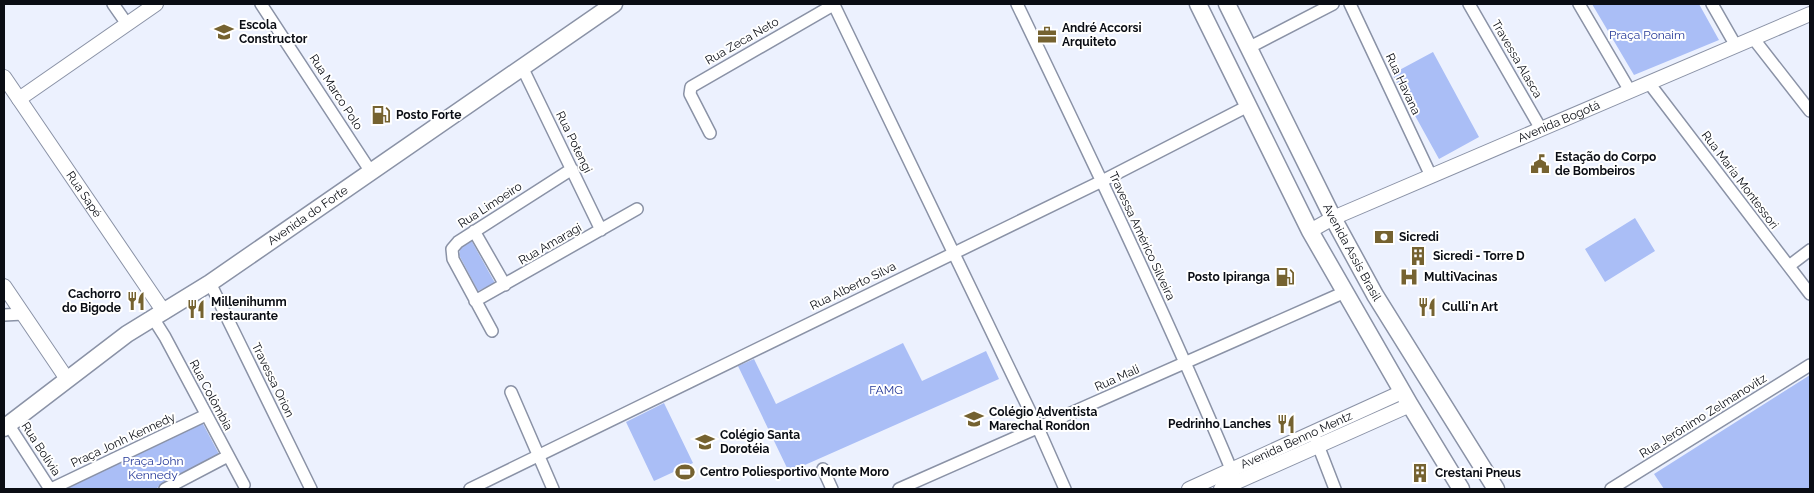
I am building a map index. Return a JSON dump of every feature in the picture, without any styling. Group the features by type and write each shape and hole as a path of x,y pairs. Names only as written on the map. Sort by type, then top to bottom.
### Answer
{"main road":[{"name":"Avenida do Forte","path":"6,426 127,334 210,283 614,4"},
{"name":"Avenida Assis Brasil","path":"1198,4 1310,231 1406,398 1461,489"},
{"name":"Avenida Assis Brasil","path":"1226,4 1332,218 1380,303 1496,489"}],"street":[{"path":"113,4 127,24"},
{"path":"19,99 156,4"},
{"name":"Rua Marco Polo","path":"261,4 371,172"},
{"path":"835,4 1038,428 1065,489"},
{"name":"Rua Zeca Neto","path":"710,133 690,89 835,4"},
{"name":"Travessa Américo Silveira","path":"1017,4 1102,181 1186,363 1234,476"},
{"path":"1248,48 1333,4"},
{"name":"Rua Havana","path":"1350,4 1431,176"},
{"name":"Travessa Alasca","path":"1469,4 1542,129"},
{"path":"1579,4 1630,91"},
{"path":"1712,4 1736,46"},
{"name":"Avenida Bogotá","path":"1310,231 1332,218 1810,14"},
{"path":"1753,38 1810,111"},
{"name":"Rua Potengi","path":"522,67 601,230"},
{"name":"Rua Sapé","path":"4,77 158,315"},
{"name":"Rua Maria Montessori","path":"1648,83 1810,294"},
{"name":"Rua Alberto Silva","path":"470,489 1102,181 1248,106"},
{"name":"Rua Limoeiro","path":"492,331 453,259 452,249 458,242 474,231 572,169"},
{"name":"Rua Amaragi","path":"475,301 505,286 637,209"},
{"path":"474,231 505,286"},
{"path":"1789,266 1810,250"},
{"name":"Travessa Orion","path":"210,283 311,489"},
{"path":"4,286 66,379"},
{"name":"Rua Mali","path":"899,489 1345,292"},
{"path":"4,315 23,314"},
{"name":"Rua Colômbia","path":"158,315 206,415 244,485"},
{"name":"Rua Jerônimo Zelmanovitz","path":"1611,489 1810,365"},
{"path":"511,392 553,489"},
{"name":"Avenida Benno Mentz","path":"1221,489 1234,476 1313,433 1406,398"},
{"name":"Avenida Benno Mentz","path":"1189,489 1319,447 1406,398"},
{"name":"Praça Jonh Kennedy","path":"50,489 206,415"},
{"name":"Rua Bolívia","path":"6,426 50,489"},
{"path":"1313,433 1335,489"},
{"path":"165,489 228,456"},
{"path":"823,469 832,489"}],"green space":[{"name":"Praça Ponaim","path":"1592,4 1699,4 1719,40 1634,75"},
{"path":"1433,52 1479,137 1439,159 1392,74"},
{"path":"1635,218 1655,251 1605,282 1585,249"},
{"path":"470,238 495,283 478,291 459,255 461,245"},
{"name":"FAMG","path":"903,343 922,381 986,351 999,379 789,472 738,366 754,359 776,404"},
{"path":"1810,375 1810,489 1664,489 1654,474"},
{"path":"664,403 693,463 654,481 626,422"},
{"name":"Praça John Kennedy","path":"202,422 219,454 155,489 62,489"}],"place":[{"name":"Escola Constructor","path":"224,32"},
{"name":"André Accorsi Arquiteto","path":"1047,35"},
{"name":"Posto Forte","path":"381,115"},
{"name":"Estação do Corpo de Bombeiros","path":"1540,164"},
{"name":"Sicredi","path":"1384,237"},
{"name":"Sicredi - Torre D","path":"1418,256"},
{"name":"Posto Ipiranga","path":"1285,277"},
{"name":"MultiVacinas","path":"1409,277"},
{"name":"Cachorro do Bigode","path":"136,301"},
{"name":"Culli'n Art","path":"1427,307"},
{"name":"Millenihumm restaurante","path":"196,309"},
{"name":"Colégio Adventista Marechal Rondon","path":"974,419"},
{"name":"Pedrinho Lanches","path":"1286,424"},
{"name":"Colégio Santa Dorotéia","path":"705,442"},
{"name":"Centro Poliesportivo Monte Moro","path":"685,472"},
{"name":"Crestani Pneus","path":"1420,473"}]}
